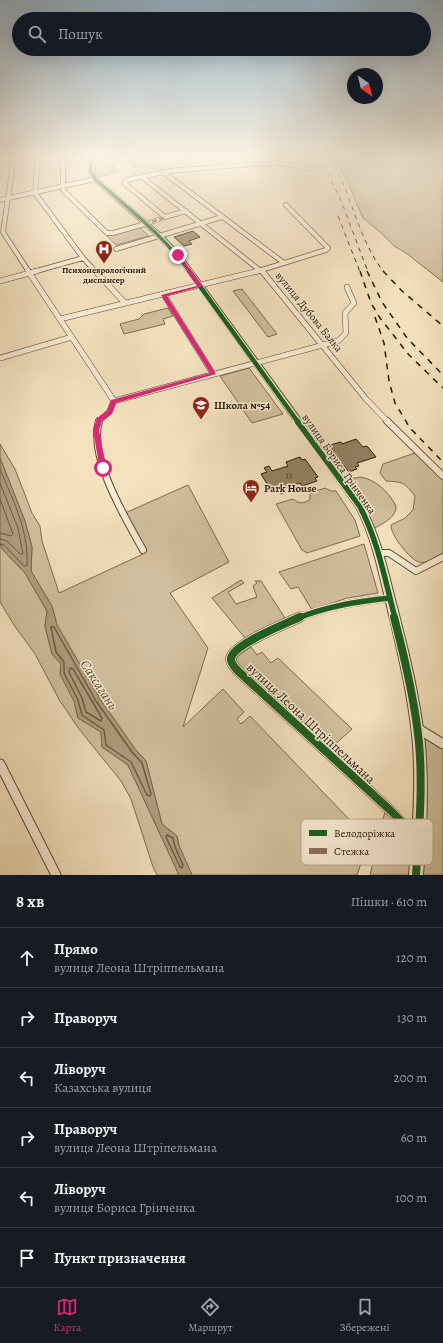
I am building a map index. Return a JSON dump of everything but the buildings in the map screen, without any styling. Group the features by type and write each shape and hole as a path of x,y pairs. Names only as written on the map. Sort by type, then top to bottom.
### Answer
{"street":[{"path":"0,200 13,198"},
{"path":"39,198 83,258 125,303"},
{"path":"71,198 109,234 186,212"},
{"name":"вулиця Бориса Грінченка","path":"116,198 160,236 180,258 367,518 378,553 408,671 417,728 420,781 419,819"},
{"path":"142,198 166,217"},
{"name":"вулиця Дубова Балка","path":"168,198 261,270 366,399 443,476"},
{"path":"197,198 284,263"},
{"path":"8,199 4,232 114,401"},
{"path":"60,319 201,286 261,270 326,250 328,248 286,205"},
{"path":"116,249 222,217"},
{"path":"0,281 83,258"},
{"path":"114,401 255,362 322,346 341,339 346,334 344,315 354,303 347,287"},
{"path":"164,295 213,374"},
{"path":"0,358 72,337"},
{"path":"114,401 109,412 99,420 96,430 99,453 108,484 143,550"},
{"path":"378,553 389,553 416,571 443,557"},
{"name":"вулиця Леона Штріппельмана","path":"390,598 357,601 323,609 278,626 244,644 232,654 231,660 238,671 399,819"},
{"path":"417,728 443,744"},
{"path":"0,764 56,875"},
{"name":"вулиця Бориса Грінченка","path":"416,875 417,865"}],"shaded area":[{"path":"354,198 443,198 443,282 406,253 394,246 363,218"},
{"path":"139,227 149,236 116,245 107,236"},
{"path":"242,289 277,334 268,337 233,291"},
{"path":"168,308 173,316 163,319 165,324 124,334 120,324 139,319 144,314"},
{"path":"249,368 283,414 252,423 220,376"},
{"path":"0,444 15,469 32,513 40,526 42,541 59,593 143,554 123,514 188,485 229,562 170,593 208,648 183,727 223,689 244,712 237,719 241,724 250,716 349,819 301,819 301,865 360,865 357,875 192,875 179,846 177,836 162,824 146,761 135,749 100,699 57,625 52,606 31,571 32,547 25,521 0,458"},
{"path":"418,452 443,476 443,557 426,563 415,560 406,552 397,540 391,525 405,518 413,510 415,496 405,485 400,482 386,481 380,473 383,464"},
{"path":"361,477 382,487 396,506 396,510 391,518 371,530 341,480"},
{"path":"325,488 331,491 336,491 355,520 360,536 307,553 302,550 276,504 293,499 299,503 304,503 310,499 310,493"},
{"path":"0,543 3,550 25,573 47,611 45,626 52,654 61,664 60,674 74,701 78,718 101,732 102,747 128,765 179,875 157,875 131,799 121,781 79,729 60,701 35,654 14,625 0,602"},
{"path":"364,544 378,593 347,598 312,610 298,587 291,589 279,572"},
{"path":"241,580 244,583 228,592 236,604 257,597 253,586 257,583 255,581 261,581 285,618 246,639 212,598"},
{"path":"251,647 257,655 262,652 271,663 278,658 352,729 332,747 238,665 236,659 239,655"},
{"path":"417,728 443,744 443,875 370,875 372,865 433,865 433,819 418,819"},
{"path":"386,807 398,819 383,819"}],"water":[{"path":"0,458 25,521 32,547 31,571 52,606 57,625 100,699 135,749 146,761 162,824 177,836 179,846 192,875 179,875 128,765 102,747 101,732 78,718 74,701 60,674 61,664 52,654 45,626 47,611 25,573 3,550 0,543"}],"railway":[{"path":"340,198 368,272"},
{"path":"349,198 367,245 384,272"},
{"path":"338,216 360,272"},
{"path":"360,271 371,303 380,318 409,355 443,388"},
{"path":"367,271 382,302 407,338 443,375"},
{"path":"383,271 401,290 443,326"},
{"path":"375,317 384,343 389,381 395,403 410,428 443,462"}],"marked path":[{"path":"145,224 166,217"}],"cycle path":[{"path":"116,198 160,236 178,255 359,505 365,516 374,538 412,694 419,745 420,819"},
{"path":"390,598 356,601 302,616 243,645 233,653 231,660 232,664 238,671 399,819"},
{"path":"416,875 417,865"}],"place":[{"name":"Психоневрологічний диспансер","path":"104,264"},
{"name":"Школа №54","path":"201,420"},
{"name":"Park House","path":"251,503"}],"route":[{"path":"103,468 99,453 96,430 99,420 109,412 114,401 213,374 164,295 201,286 178,255"}],"water label":[{"name":"Саксагань","path":"99,685"}]}
